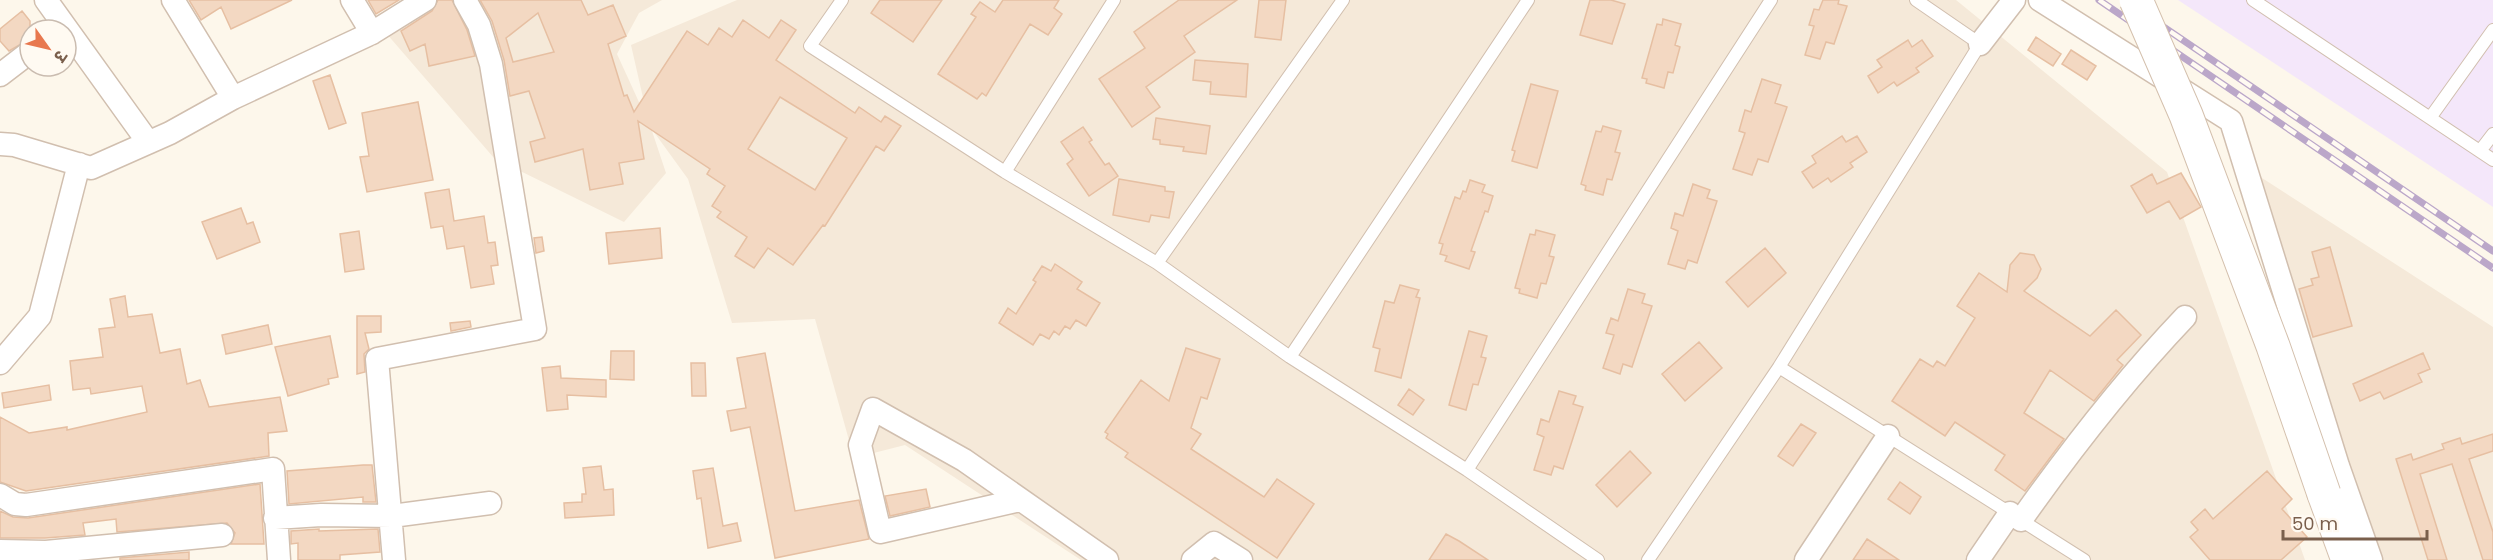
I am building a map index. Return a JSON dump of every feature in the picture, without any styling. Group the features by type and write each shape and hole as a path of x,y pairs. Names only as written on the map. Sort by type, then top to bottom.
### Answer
{"street":[{"path":"46,0 56,18"},
{"path":"173,0 233,98"},
{"path":"352,0 372,33"},
{"path":"0,144 14,145 91,168 170,133 233,98 372,33 425,0"},
{"path":"394,560 377,359 535,329 491,64 479,25 465,0"},
{"path":"2040,0 2230,121 2338,466 2371,560"},
{"path":"2136,0 2186,116 2273,346 2348,560"},
{"path":"1980,44 2008,2"},
{"path":"78,50 148,142"},
{"path":"0,75 18,61"},
{"path":"0,363 40,316 79,164"},
{"path":"1978,560 2135,370 2185,317"},
{"path":"1020,500 880,532 860,445 873,409 964,460 1107,560"},
{"path":"1806,560 1888,436"},
{"path":"0,495 15,504 26,506 273,469 279,560"},
{"path":"275,518 321,515 392,516 490,503"},
{"path":"0,551 46,552 222,535"},
{"path":"1193,560 1214,543 1241,560"}],"lane":[{"path":"842,0 810,46 1005,172 1157,263 1290,357 1467,470 1598,560"},
{"path":"1005,172 1114,0"},
{"path":"1157,263 1342,0"},
{"path":"1290,357 1528,0"},
{"path":"1467,470 1771,0"},
{"path":"1648,560 1779,368 1980,44 1916,0"},
{"path":"2253,0 2493,160"},
{"path":"2430,118 2493,30"},
{"path":"2480,151 2493,134"},
{"path":"1779,368 2084,560"}],"shaded area":[{"path":"434,0 662,0 639,13 617,54 649,124 631,45 737,0 1956,0 2167,172 2305,560 1081,560 905,445 854,458 815,319 732,323 688,179 651,128 666,173 624,222 494,158 386,33"},
{"path":"2178,0 2493,0 2493,207"},
{"path":"2237,165 2262,178 2493,327 2493,560 2379,560"}],"building":[{"path":"189,0 292,0 231,29 221,7 201,20"},
{"path":"368,0 399,0 376,14"},
{"path":"438,0 452,0 467,30 475,56 429,66 425,44 410,51 401,31 432,11"},
{"path":"480,0 581,0 588,15 613,5 626,36 608,44 624,96 627,95 634,112 687,31 708,45 719,28 732,37 743,20 769,38 781,20 796,30 776,60 855,113 859,107 881,122 885,116 901,126 884,151 876,146 825,226 823,225 793,265 768,248 754,268 735,256 747,237 717,217 721,212 712,206 725,186 707,174 710,169 638,121 644,159 619,163 623,184 590,190 583,149 535,162 530,142 545,138 529,91 510,96 504,60 492,21","holes":["538,13 554,52 513,62 506,38","780,97 847,138 815,190 748,149"]},
{"path":"880,0 942,0 913,42 871,13"},
{"path":"1003,0 1059,0 1054,8 1062,14 1048,35 1030,24 986,96 982,93 977,99 938,74 976,17 971,14 980,2 995,12"},
{"path":"1179,0 1237,0 1184,36 1195,52 1146,87 1160,107 1132,127 1099,79 1145,48 1134,32"},
{"path":"1259,0 1286,0 1281,40 1255,37"},
{"path":"1590,0 1611,0 1625,4 1612,44 1580,35"},
{"path":"1823,0 1839,0 1838,4 1847,6 1834,44 1826,42 1820,59 1805,55 1814,26 1809,25 1814,9 1819,10"},
{"path":"22,11 28,18 18,18 18,46 9,51 0,41 0,29"},
{"path":"1663,19 1681,24 1675,45 1680,47 1673,73 1668,72 1664,88 1646,83 1647,79 1642,78 1657,24 1662,25"},
{"path":"2036,37 2061,54 2053,66 2028,50"},
{"path":"1908,40 1912,47 1922,40 1933,56 1916,68 1919,72 1897,86 1894,82 1878,93 1868,76 1882,67 1877,60"},
{"path":"2071,50 2096,66 2087,80 2062,64"},
{"path":"1195,60 1248,64 1246,97 1210,94 1211,82 1193,80"},
{"path":"330,75 346,123 329,129 313,81"},
{"path":"1762,79 1781,85 1775,103 1787,107 1768,162 1758,159 1752,175 1733,169 1745,133 1739,131 1745,110 1751,112"},
{"path":"1531,84 1558,91 1537,168 1512,161 1515,151 1512,150"},
{"path":"418,102 433,180 367,192 360,157 369,156 362,113"},
{"path":"1156,118 1210,126 1206,154 1183,151 1184,147 1160,144 1160,140 1153,139"},
{"path":"1603,126 1621,131 1615,152 1620,153 1612,180 1607,179 1603,195 1585,190 1586,186 1581,184 1596,131 1601,132"},
{"path":"1083,127 1092,140 1089,142 1105,165 1109,163 1118,176 1089,196 1067,164 1073,159 1061,142"},
{"path":"1842,136 1846,142 1857,136 1867,152 1850,163 1853,167 1831,182 1828,178 1813,188 1802,172 1816,163 1812,156"},
{"path":"2181,173 2201,207 2180,219 2169,201 2147,213 2131,186 2152,174 2157,184"},
{"path":"1119,179 1165,187 1165,191 1174,192 1169,218 1151,215 1149,222 1113,215"},
{"path":"1470,180 1485,185 1482,192 1493,196 1488,212 1485,211 1471,251 1475,252 1469,269 1445,261 1447,256 1440,254 1443,244 1439,243 1455,197 1460,199 1463,191 1466,192"},
{"path":"1693,184 1710,190 1707,198 1717,201 1697,263 1688,260 1685,269 1668,264 1678,231 1671,228 1675,213 1683,216"},
{"path":"449,189 454,221 484,216 488,243 495,242 498,265 491,266 494,284 471,288 464,246 447,249 443,226 431,228 425,193"},
{"path":"241,208 247,224 253,222 260,242 217,259 202,222"},
{"path":"660,228 662,258 609,264 606,233"},
{"path":"1536,230 1555,235 1549,256 1554,257 1546,284 1541,283 1537,298 1519,293 1520,289 1515,288 1530,234 1535,235"},
{"path":"359,231 364,269 345,272 340,234"},
{"path":"542,237 544,251 536,253 534,238"},
{"path":"2330,247 2352,326 2313,337 2299,289 2313,285 2311,279 2319,277 2312,252"},
{"path":"1765,248 1786,273 1748,307 1726,282"},
{"path":"2020,253 2034,255 2041,269 2037,278 2024,291 2090,336 2116,310 2141,335 2117,360 2123,365 2094,401 2050,370 2024,413 2064,439 2025,491 1995,470 2005,455 1955,422 1945,436 1892,401 1920,359 1933,367 1937,361 1945,366 1975,318 1957,306 1979,273 2007,292 2010,265"},
{"path":"1055,264 1082,282 1077,289 1100,303 1086,326 1076,320 1070,329 1065,326 1059,335 1054,331 1049,339 1040,334 1033,345 999,323 1008,308 1016,314 1036,282 1033,280 1042,266 1051,271"},
{"path":"1400,285 1419,290 1416,297 1420,298 1401,378 1375,371 1380,349 1373,347 1385,301 1394,303"},
{"path":"1628,289 1645,294 1642,303 1652,306 1632,367 1623,364 1620,374 1603,368 1614,335 1606,333 1611,318 1618,321"},
{"path":"125,296 128,317 152,314 160,353 180,349 187,384 200,380 209,407 280,397 287,431 268,433 269,456 26,491 0,482 0,417 29,433 67,427 67,430 147,412 142,386 91,394 90,388 73,390 70,361 103,357 99,329 115,327 110,299"},
{"path":"357,316 381,316 381,332 365,333 369,349 364,354 365,372 357,374"},
{"path":"470,321 471,327 451,331 450,323"},
{"path":"268,325 272,344 226,354 222,335"},
{"path":"1469,331 1487,336 1481,357 1486,358 1478,385 1473,384 1466,410 1449,405"},
{"path":"330,336 338,377 328,379 329,384 288,396 275,347"},
{"path":"1699,342 1722,368 1685,401 1662,374"},
{"path":"1186,348 1220,359 1207,399 1201,397 1191,428 1201,434 1191,449 1264,497 1277,479 1314,504 1277,558 1125,457 1128,453 1106,438 1108,434 1105,432 1141,380 1169,401"},
{"path":"611,351 634,351 634,380 610,379"},
{"path":"765,353 795,511 859,500 869,539 775,558 750,427 731,431 727,411 746,408 737,358"},
{"path":"2423,353 2430,369 2418,374 2422,382 2384,399 2380,392 2360,401 2353,384"},
{"path":"691,363 705,363 706,396 692,396"},
{"path":"560,366 561,378 606,380 606,397 567,395 568,409 547,411 542,368"},
{"path":"49,385 51,400 4,408 2,393"},
{"path":"1409,389 1424,400 1413,415 1398,405"},
{"path":"1559,391 1576,396 1573,404 1583,407 1563,469 1554,466 1551,475 1534,470 1544,437 1537,434 1541,419 1549,422"},
{"path":"1801,424 1816,433 1793,466 1778,456"},
{"path":"2493,434 2493,451 2469,459 2493,532 2493,560 2483,560 2452,464 2420,474 2447,560 2428,560 2396,459 2411,454 2413,460 2444,449 2442,444 2460,438 2462,444"},
{"path":"1630,451 1651,473 1617,507 1596,485"},
{"path":"372,465 376,502 363,502 363,497 289,504 287,471"},
{"path":"601,466 604,490 613,489 614,515 565,518 564,503 582,502 582,494 586,494 583,468"},
{"path":"713,468 723,526 737,523 741,541 708,548 701,498 697,499 693,471"},
{"path":"2267,471 2292,499 2282,509 2307,537 2281,560 2210,560 2190,537 2198,530 2191,522 2205,509 2213,519"},
{"path":"1900,482 1921,497 1910,514 1888,499"},
{"path":"260,484 264,544 231,544 235,533 227,523 117,532 116,519 83,523 85,535 0,538 0,511 13,517 28,518"},
{"path":"926,489 930,507 890,516 885,496"},
{"path":"319,529 319,531 378,529 380,552 340,555 340,560 298,560 298,543 291,544 291,531"},
{"path":"1446,534 1459,541 1488,560 1429,560"},
{"path":"1867,539 1899,560 1853,560"},
{"path":"189,552 189,560 120,560 120,558"}],"railway":[{"path":"2099,0 2493,268"},
{"path":"2124,0 2493,251"}]}
